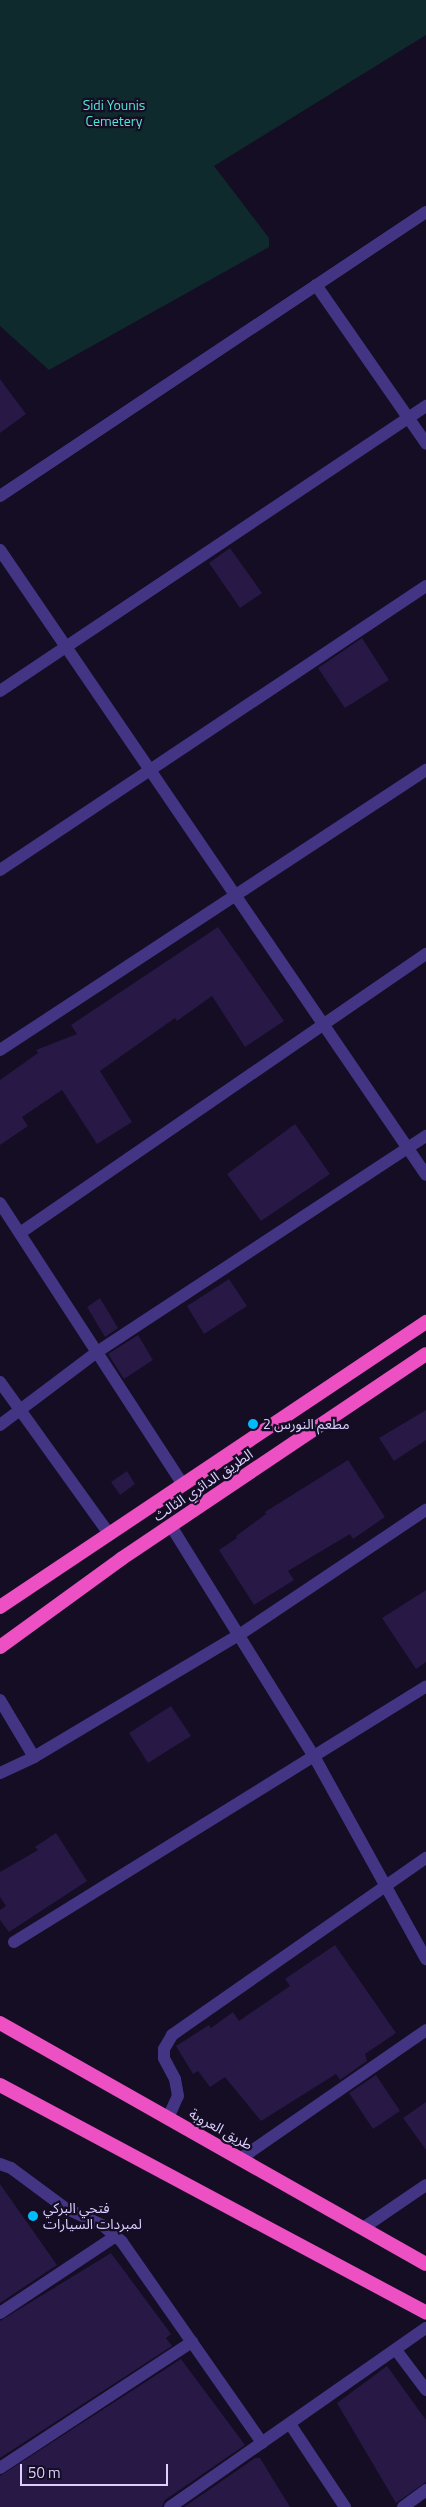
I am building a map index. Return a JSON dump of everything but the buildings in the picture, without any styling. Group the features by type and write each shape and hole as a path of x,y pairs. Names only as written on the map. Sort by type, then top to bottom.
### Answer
{"highway":[{"name":"الطريق الدائري الثالث","path":"0,1607 426,1322"},
{"name":"الطريق الدائري الثالث","path":"0,1647 170,1526 426,1354"},
{"path":"0,2014 25,2037"},
{"name":"طريق العروبة","path":"0,2023 426,2264"},
{"path":"0,2085 426,2312"}],"street":[{"path":"0,496 426,212"},
{"path":"316,285 426,443"},
{"path":"0,692 426,406"},
{"path":"0,550 68,646 426,1175"},
{"path":"0,870 149,768 426,586"},
{"path":"0,1050 238,896 426,770"},
{"path":"20,1233 323,1022 426,954"},
{"path":"0,1425 21,1412 97,1352 426,1136"},
{"path":"0,1203 184,1485"},
{"path":"0,1382 110,1534"},
{"path":"0,1772 34,1757 239,1635 426,1510"},
{"path":"170,1526 315,1758 426,1959"},
{"path":"14,1942 315,1758 426,1687"},
{"path":"0,1700 34,1757"},
{"path":"168,2118 178,2096 175,2079 164,2058 164,2049 172,2035 426,1858"},
{"path":"240,2159 426,2030"},
{"path":"0,2164 11,2168 65,2208 102,2225 116,2236 262,2443"},
{"path":"363,2228 426,2185"},
{"path":"0,2313 116,2236"},
{"path":"170,2507 426,2328"},
{"path":"0,2468 192,2342"},
{"path":"396,2350 426,2390"},
{"path":"290,2424 345,2507"},
{"path":"403,2507 426,2490"}],"green space":[{"name":"Sidi Younis Cemetery","path":"0,0 426,0 426,35 214,166 269,238 269,247 49,370 0,326"}],"place":[{"name":"مطعم النورس 2","path":"253,1424"},
{"name":"فتحي البركي لمبردات السيارات","path":"33,2216"}]}
